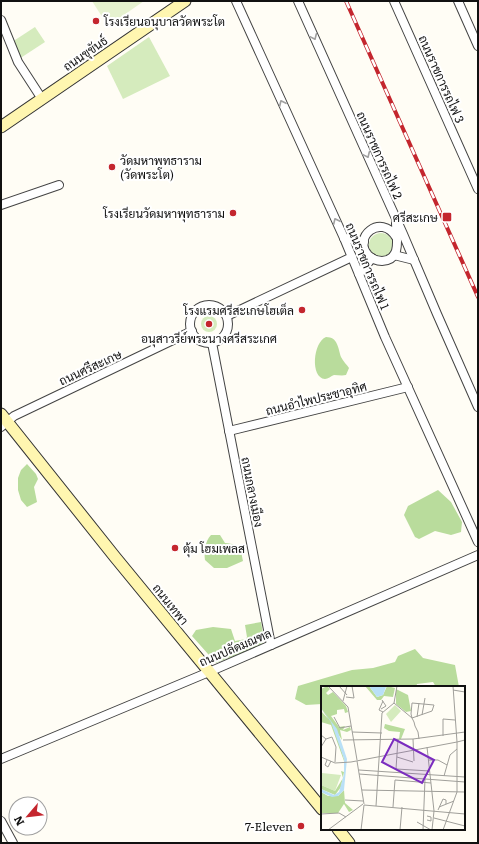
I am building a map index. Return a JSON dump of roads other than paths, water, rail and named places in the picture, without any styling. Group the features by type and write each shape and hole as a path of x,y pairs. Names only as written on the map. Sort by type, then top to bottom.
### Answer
{"main road":[{"name":"ถนนขุขันธ์","path":"1,127 184,1"},
{"name":"ถนนเทพา","path":"3,421 321,808"},
{"path":"339,830 349,843"}],"street":[{"name":"ถนนราชการรถไฟ 1","path":"236,1 344,238 385,337 478,542"},
{"name":"ถนนราชการรถไฟ 2","path":"298,1 396,220 400,236"},
{"name":"ถนนราชการรถไฟ 3","path":"394,1 478,189"},
{"path":"458,1 478,46"},
{"path":"1,20 18,62 42,99"},
{"path":"1,205 59,185"},
{"path":"400,236 394,255 385,260 381,261 372,258 366,251 364,242 365,237 371,230 380,227 390,229 400,236 414,260 478,407"},
{"path":"344,238 364,242"},
{"path":"394,255 414,260"},
{"path":"227,316 352,257"},
{"path":"359,274 372,258"},
{"path":"207,305 213,305 219,307 227,316 228,325 226,333 220,340 212,343 200,340 195,337 192,331 190,323 193,314 199,308 207,305"},
{"name":"ถนนศรีสะเกษ","path":"3,421 192,331"},
{"name":"ถนนกลางเมือง","path":"212,343 271,645"},
{"name":"ถนนอำไพประชาอุทิศ","path":"229,431 408,387"},
{"name":"ถนนปลัดมณฑล","path":"1,758 209,672 478,555"},
{"path":"1,821 13,843"}],"railway":[{"path":"346,1 478,297"}],"place":[{"name":"โรงเรียนอนุบาลวัดพระโต","path":"96,21"},
{"name":"วัดมหาพุทธาราม (วัดพระโต)","path":"112,167"},
{"name":"โรงเรียนวัดมหาพุทธาราม","path":"233,213"},
{"name":"ศรีสะเกษ","path":"447,217"},
{"name":"โรงแรมศรีสะเกษโฮเต็ล","path":"302,310"},
{"name":"อนุสาวรีย์พระนางศรีสระเกศ","path":"209,324"},
{"name":"ตุ้ม โฮมเพลส","path":"175,548"},
{"name":"7-Eleven","path":"301,826"}]}
